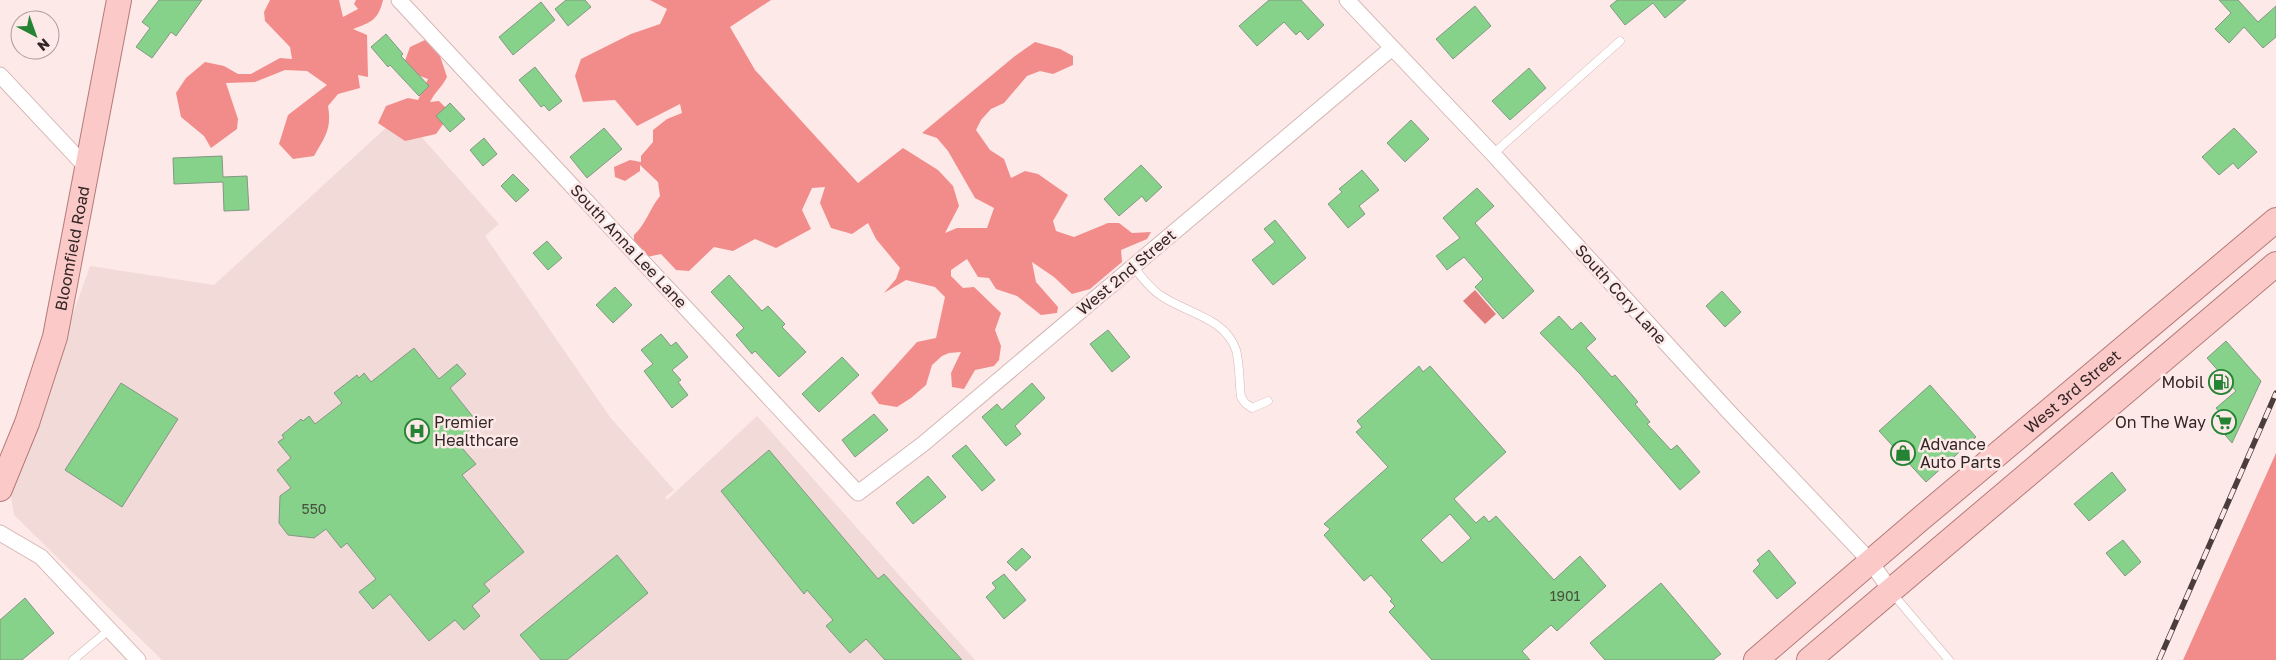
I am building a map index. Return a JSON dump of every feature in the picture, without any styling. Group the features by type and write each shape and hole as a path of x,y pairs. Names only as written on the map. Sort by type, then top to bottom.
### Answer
{"main road":[{"name":"Bloomfield Road","path":"0,489 27,424 55,337 119,0"},
{"name":"West 3rd Street","path":"1756,660 1870,561 2276,220"},
{"path":"2207,323 2276,247"},
{"path":"1809,660 2276,264"}],"street":[{"name":"South Anna Lee Lane","path":"399,0 858,494"},
{"name":"South Cory Lane","path":"1347,0 1493,154 1729,412 1870,561 1890,591"},
{"name":"West 2nd Street","path":"858,494 893,468 1392,48"},
{"path":"0,75 88,169"},
{"path":"0,533 41,557 138,660"}],"lane":[{"path":"1493,154 1620,41"},
{"path":"1133,266 1157,294 1220,326 1229,336 1236,350 1241,397 1252,408 1268,401"},
{"path":"1890,591 1949,660"},
{"path":"73,660 110,630"}],"shaded area":[{"path":"270,0 339,0 343,17 358,9 354,4 356,0 383,0 379,12 373,19 353,29 367,35 368,77 358,75 360,88 338,94 328,106 328,127 314,156 293,159 279,144 288,115 327,85 307,71 285,70 255,82 226,83 238,119 237,129 211,148 204,136 181,117 176,93 186,78 205,62 224,66 238,74 251,74 280,58 292,59 290,47 265,21 264,12"},
{"path":"650,0 771,0 730,27 755,70 858,183 903,148 938,170 953,186 959,206 945,233 957,228 987,228 994,208 975,198 948,151 937,138 922,133 1015,56 1035,42 1060,49 1073,56 1073,65 1053,74 1040,71 1027,76 1004,103 991,109 981,120 976,130 990,150 1004,159 1011,178 1025,171 1038,174 1068,195 1053,221 1056,231 1074,237 1108,223 1119,223 1132,233 1151,232 1147,239 1121,250 1122,262 1090,289 1072,294 1054,277 1032,262 1036,282 1058,307 1057,313 1041,315 1017,296 996,289 989,278 978,277 967,259 951,270 951,276 963,288 974,287 1001,313 995,330 1001,346 999,360 994,366 975,370 964,389 952,387 951,373 961,352 949,353 942,356 932,365 926,385 911,398 897,407 879,404 871,393 917,342 936,338 945,297 935,287 906,280 884,293 896,279 900,268 876,239 868,223 852,234 831,228 820,203 825,187 812,188 802,210 811,229 776,248 755,239 733,251 714,247 689,271 676,270 661,254 633,260 634,235 642,226 660,196 658,182 640,165 640,171 625,181 615,177 614,167 630,160 641,162 641,156 653,142 653,130 667,119 682,113 680,104 637,126 615,100 583,102 575,76 581,59 631,34 660,24 667,9"},
{"path":"425,40 440,56 447,77 430,102 439,101 451,113 436,134 405,141 378,123 386,106 408,98 418,100 428,79 402,69 410,47"},
{"name":"Premier Healthcare","path":"401,114 499,224 485,236 610,417 674,490 665,497 667,500 757,416 975,660 162,660 14,515 10,491 90,266 214,285"},
{"path":"1475,290 1496,314 1485,324 1463,301"},
{"path":"2276,453 2276,660 2183,660"}],"building":[{"path":"159,0 202,0 176,36 171,32 152,58 136,47 150,28 142,22"},
{"path":"566,0 585,0 591,7 568,26 555,9"},
{"path":"1269,0 1301,0 1324,25 1308,40 1300,31 1296,35 1284,22 1257,46 1239,26"},
{"path":"1617,0 1686,0 1665,18 1653,3 1625,25 1610,6"},
{"path":"2219,0 2238,0 2258,22 2276,6 2276,37 2263,48 2244,27 2229,43 2215,29 2231,13"},
{"path":"541,2 555,20 513,55 499,37"},
{"path":"1475,6 1491,26 1453,59 1436,39"},
{"path":"386,34 403,54 401,56 429,86 419,96 390,65 388,67 371,47"},
{"path":"535,67 562,101 549,111 544,105 541,107 519,80"},
{"path":"1529,68 1546,88 1510,120 1492,101"},
{"path":"450,103 465,119 450,132 436,116"},
{"path":"1411,120 1429,139 1405,162 1387,143"},
{"path":"604,128 622,149 587,178 570,157"},
{"path":"2234,128 2257,152 2238,169 2233,163 2219,175 2202,157"},
{"path":"484,138 497,154 483,166 470,150"},
{"path":"222,156 223,177 247,176 249,210 224,211 223,182 174,184 173,158"},
{"path":"1141,165 1162,187 1146,202 1142,196 1119,216 1104,199"},
{"path":"1362,170 1379,190 1359,206 1365,214 1348,228 1328,204 1342,192 1339,189"},
{"path":"513,174 529,190 516,202 501,186"},
{"path":"1477,188 1494,206 1475,223 1534,291 1503,319 1475,287 1483,279 1464,257 1447,270 1436,256 1460,238 1443,218"},
{"path":"1275,220 1306,258 1273,285 1252,260 1275,242 1264,229"},
{"path":"547,241 562,258 548,270 533,253"},
{"path":"729,275 762,311 768,306 785,324 782,327 806,352 779,377 755,351 752,354 736,335 744,328 711,292"},
{"path":"615,287 632,305 613,323 596,305"},
{"path":"1722,291 1741,312 1725,327 1706,306"},
{"path":"1559,316 1572,330 1581,322 1596,339 1586,348 1612,377 1615,375 1638,402 1635,404 1650,422 1647,424 1671,450 1677,445 1700,472 1680,490 1580,374 1540,333"},
{"path":"1108,330 1130,357 1112,372 1090,344"},
{"path":"661,334 671,346 676,342 688,357 672,370 681,380 678,382 688,395 672,408 644,371 653,364 641,350"},
{"path":"2226,341 2261,381 2232,443 2214,422 2222,415 2216,408 2236,391 2207,358"},
{"path":"414,348 439,379 457,364 466,374 450,388 478,423 456,441 476,464 462,475 524,552 484,584 490,591 472,606 480,616 464,630 455,620 429,641 390,594 373,609 359,592 376,579 347,543 341,548 326,529 314,538 288,535 279,523 280,496 291,488 277,470 291,458 278,442 284,438 282,435 301,419 303,421 309,416 315,424 342,403 334,393 357,375 359,378 364,373 371,382"},
{"path":"842,357 859,375 819,412 802,394"},
{"path":"1419,366 1423,372 1430,366 1506,452 1454,499 1476,523 1484,516 1489,522 1496,516 1554,580 1580,556 1606,586 1557,631 1551,625 1522,651 1530,660 1432,660 1389,612 1395,606 1390,601 1392,599 1371,575 1364,581 1324,535 1330,529 1324,524 1388,467 1356,432 1362,427 1357,421","holes":["1450,514 1471,538 1442,563 1421,540"]},
{"path":"121,383 178,419 122,507 65,470"},
{"path":"1032,383 1045,398 1015,426 1021,434 1006,446 982,417 997,404 1002,410"},
{"path":"1930,385 1976,437 1926,482 1879,431"},
{"path":"874,414 888,430 855,457 842,440"},
{"path":"966,445 995,480 982,491 952,456"},
{"path":"769,450 878,579 884,574 962,660 885,660 866,639 850,653 826,626 833,620 807,590 804,594 721,491"},
{"path":"2112,472 2126,490 2089,521 2074,504"},
{"path":"928,476 946,497 913,524 896,503"},
{"path":"2123,540 2141,562 2125,576 2106,553"},
{"path":"1022,548 1031,557 1016,571 1007,562"},
{"path":"1769,550 1796,583 1777,599 1753,571 1760,564 1757,560"},
{"path":"617,555 648,593 567,660 541,660 520,635"},
{"path":"1004,574 1026,600 1004,619 986,597 996,588 992,583"},
{"path":"1661,583 1721,654 1713,660 1605,660 1590,643"},
{"path":"25,598 54,633 22,660 0,660 0,620"}],"railway":[{"path":"2159,660 2276,393"}],"place":[{"name":"Mobil","path":"2221,382"},
{"name":"On The Way","path":"2224,422"},
{"name":"Premier Healthcare","path":"417,431"},
{"name":"Advance Auto Parts","path":"1903,453"}]}
